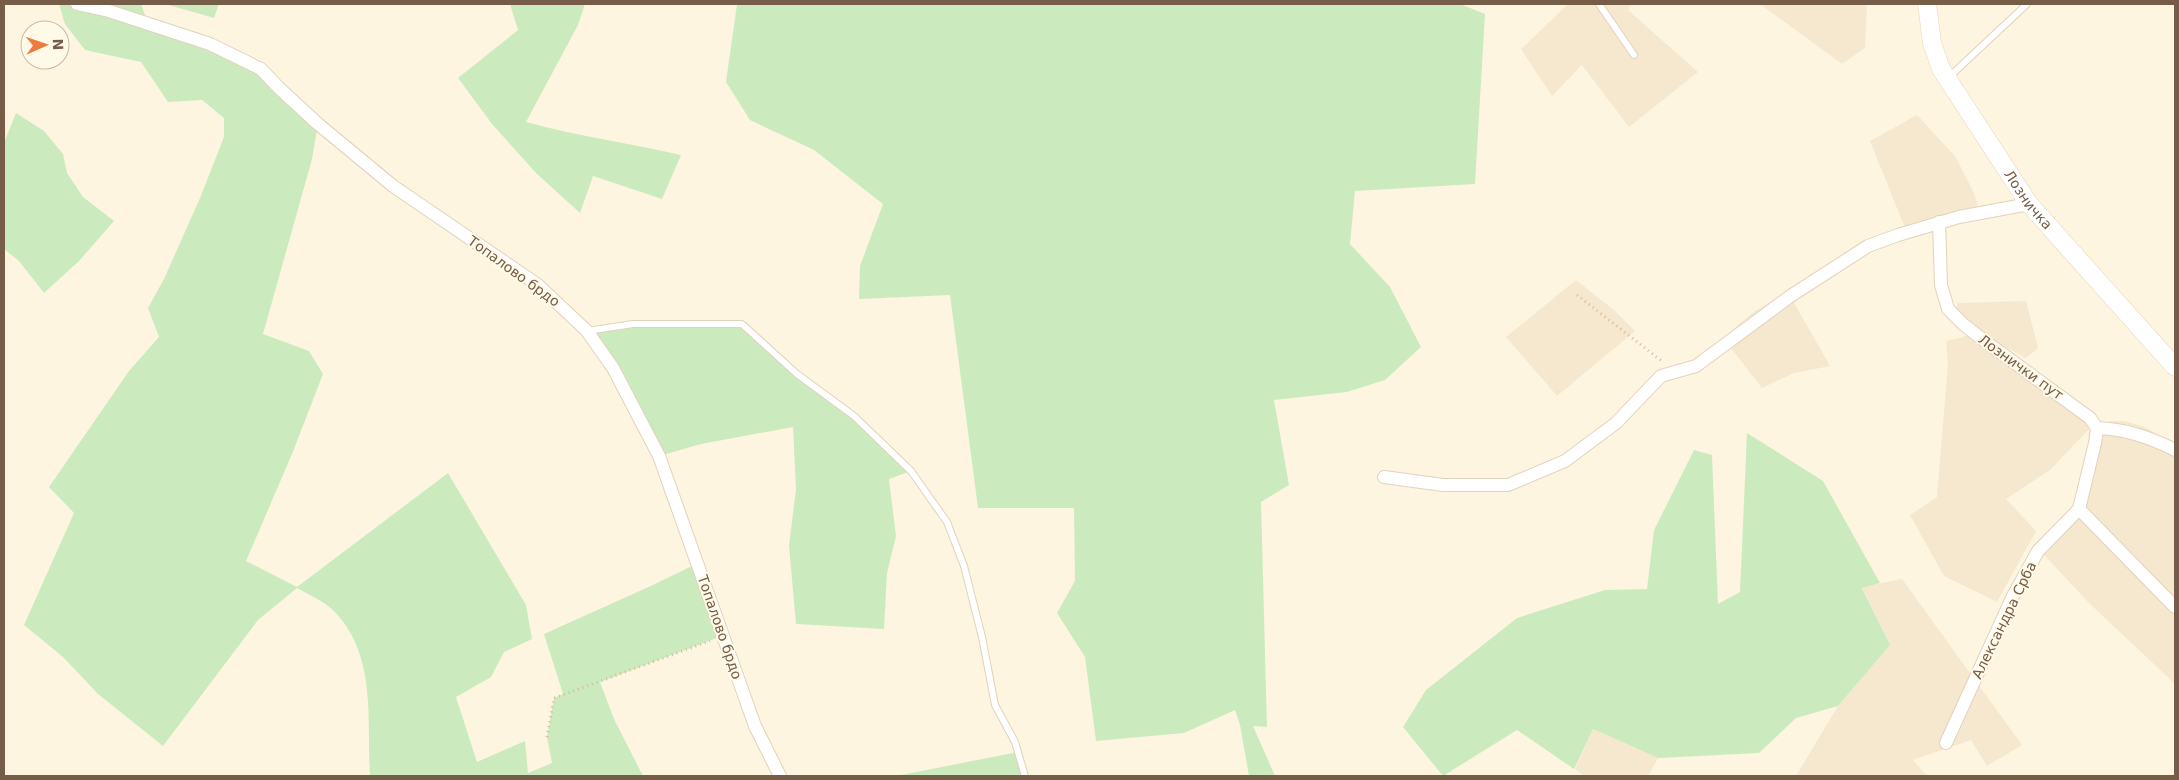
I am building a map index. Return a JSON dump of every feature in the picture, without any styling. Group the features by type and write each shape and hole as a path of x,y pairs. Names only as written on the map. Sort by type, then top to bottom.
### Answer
{"street":[{"name":"Топалово брдо","path":"77,4 109,11 210,44 261,68 279,88 318,124 393,186 538,285 588,331 613,368 659,456 684,521 722,636 755,726 780,776"},
{"name":"Лозничка","path":"1927,4 1932,43 1941,69 2029,204 2175,367"},
{"path":"1384,477 1443,485 1508,486 1565,461 1616,423 1661,376 1696,366 1788,297 1868,246 1939,222 2029,204"},
{"name":"Лознички пут","path":"1939,222 1941,285 1948,309 1982,339 2090,418 2097,428"},
{"path":"2175,450 2152,438 2127,431 2097,428 2079,509 2175,607"},
{"name":"Александра Срба","path":"1946,743 2013,596 2038,551 2079,509"}],"lane":[{"path":"1599,4 1634,55"},
{"path":"1947,79 2027,4"},
{"path":"588,331 633,324 742,324 797,374 854,416 911,471 947,522 964,566 982,637 995,705 1015,742 1025,776"}],"path":[{"path":"1577,296 1676,372"},
{"path":"547,737 554,698 722,636"}],"shaded area":[{"path":"1568,4 1632,4 1628,10 1698,72 1629,127 1582,65 1552,96 1521,49"},
{"path":"1760,4 1867,4 1865,48 1842,64"},
{"path":"1917,115 1955,156 1974,193 1978,208 1905,228 1870,141"},
{"path":"1576,280 1614,310 1635,331 1557,396 1506,337"},
{"path":"1788,292 1830,366 1794,373 1762,388 1723,338 1755,311"},
{"path":"2026,301 2038,348 2026,358 1994,341 1957,311 1957,303"},
{"path":"1974,334 2092,426 2050,470 2006,499 2036,531 1997,602 1944,576 1910,515 1937,497 1948,363 1946,341"},
{"path":"2110,421 2125,421 2147,428 2175,446 2175,684 2088,602 2037,547 2079,502 2102,426"},
{"path":"1902,579 2022,745 1987,766 1971,740 1913,760 1927,776 1796,776 1838,706 1890,645 1862,587"},
{"path":"1593,729 1658,758 1648,776 1584,776 1575,769"}],"green space":[{"path":"59,4 141,4 148,24 261,69 318,124 312,159 263,334 309,351 323,374 292,454 246,561 297,587 448,473 526,605 532,639 504,652 491,677 456,697 477,762 525,741 528,773 552,763 547,737 554,698 563,694 544,634 698,563 722,636 600,682 614,719 643,776 370,776 367,688 357,646 347,627 333,610 297,588 258,620 163,746 98,694 63,657 24,625 74,513 49,487 129,371 159,337 148,308 164,279 200,198 224,137 224,118 202,100 168,102 141,62 85,50 70,30 70,20 64,20"},
{"path":"165,4 219,4 214,18"},
{"path":"510,4 585,4 578,25 526,122 681,155 662,199 593,176 580,213 536,173 492,124 458,78 518,30"},
{"path":"737,4 1460,4 1485,14 1475,184 1355,191 1350,244 1390,287 1421,347 1385,380 1347,392 1274,400 1289,485 1261,502 1267,727 1253,726 1275,776 1249,776 1240,725 1235,710 1184,733 1096,741 1085,657 1057,613 1075,581 1074,508 978,508 950,295 859,299 860,266 883,204 814,150 750,120 726,82"},
{"path":"16,113 44,131 63,154 67,173 83,197 114,221 79,261 44,293 19,261 4,249 4,143"},
{"path":"633,324 742,324 797,374 854,416 911,471 889,479 896,536 887,573 884,629 796,624 789,546 796,489 793,427 701,444 659,456 587,331"},
{"path":"1747,433 1823,481 1880,583 1862,588 1890,645 1838,706 1796,718 1759,753 1658,758 1593,729 1574,769 1517,730 1443,776 1403,727 1426,690 1517,618 1605,590 1647,589 1654,530 1694,450 1712,455 1718,604 1740,592"},
{"path":"1018,752 1025,776 896,776"}]}
